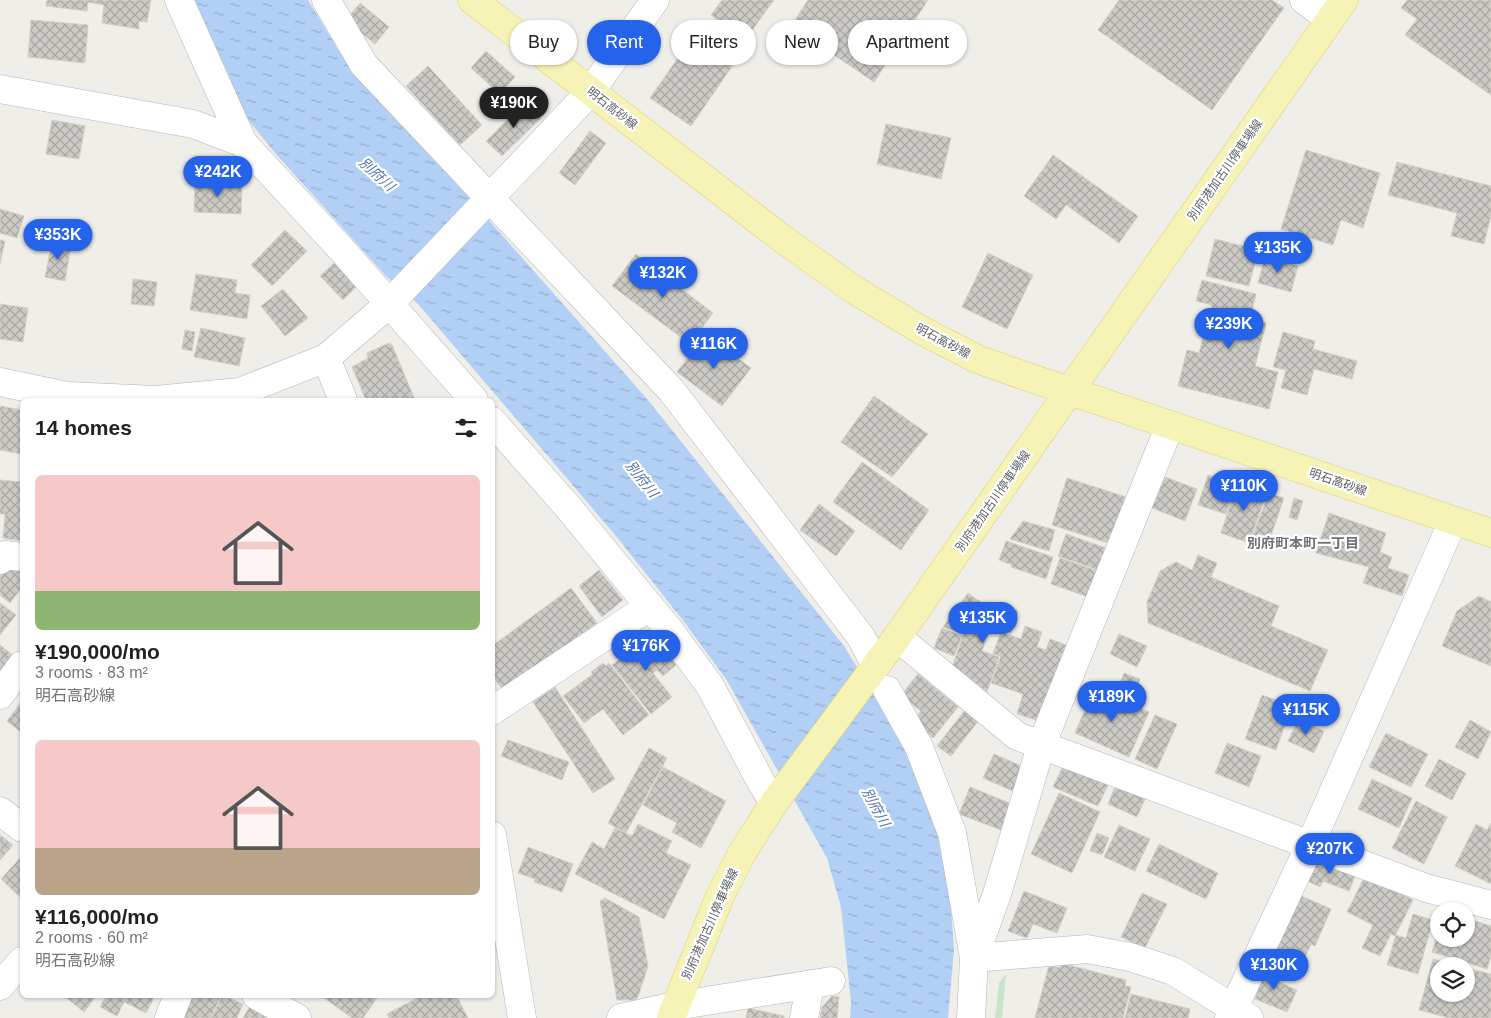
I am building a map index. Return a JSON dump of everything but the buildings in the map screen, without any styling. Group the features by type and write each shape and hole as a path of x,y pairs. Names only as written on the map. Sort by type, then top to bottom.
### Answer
{"main road":[{"name":"明石高砂線","path":"472,0 784,240 856,291 921,330 977,359 1170,426 1491,533"},
{"name":"別府港加古川停車場線","path":"673,1012 720,896 742,854 774,802 897,637 1337,9"}],"street":[{"path":"179,0 243,142 390,303 472,398"},
{"path":"326,0 364,65 671,390 861,637 876,666"},
{"path":"198,398 240,396 326,358 390,303 591,91 655,0"},
{"path":"1304,0 1337,9"},
{"path":"0,89 193,124 243,142"},
{"path":"326,358 342,398"},
{"path":"0,382 67,398"},
{"path":"495,424 568,507 650,606 710,686 760,782 774,802"},
{"path":"974,958 997,894 1041,746 1170,426"},
{"path":"974,958 1087,949 1130,957 1173,971 1237,1015 1453,521"},
{"path":"0,560 5,555 20,557"},
{"path":"495,709 650,606"},
{"path":"897,637 1017,736 1426,888 1491,905"},
{"path":"0,695 20,668"},
{"path":"887,690 919,747 952,833 974,958 971,1018"},
{"path":"0,811 20,826"},
{"path":"495,853 522,1018"},
{"path":"0,986 20,963"},
{"path":"621,1018 673,1012 820,983 804,1018"},
{"path":"169,1018 177,998"},
{"path":"261,998 297,1018"}],"green space":[{"path":"1006,974 1002,1018 995,1018 999,983"}],"water":[{"name":"別府川","path":"192,0 308,0 339,51 648,400 844,646 901,740 947,855 954,949 948,1018 850,1018 851,1002 841,907 827,858 726,679 682,619 616,536 419,305 386,276 275,153 245,116"}],"district":[{"name":"別府町本町一丁目","path":"1303,543"}]}
